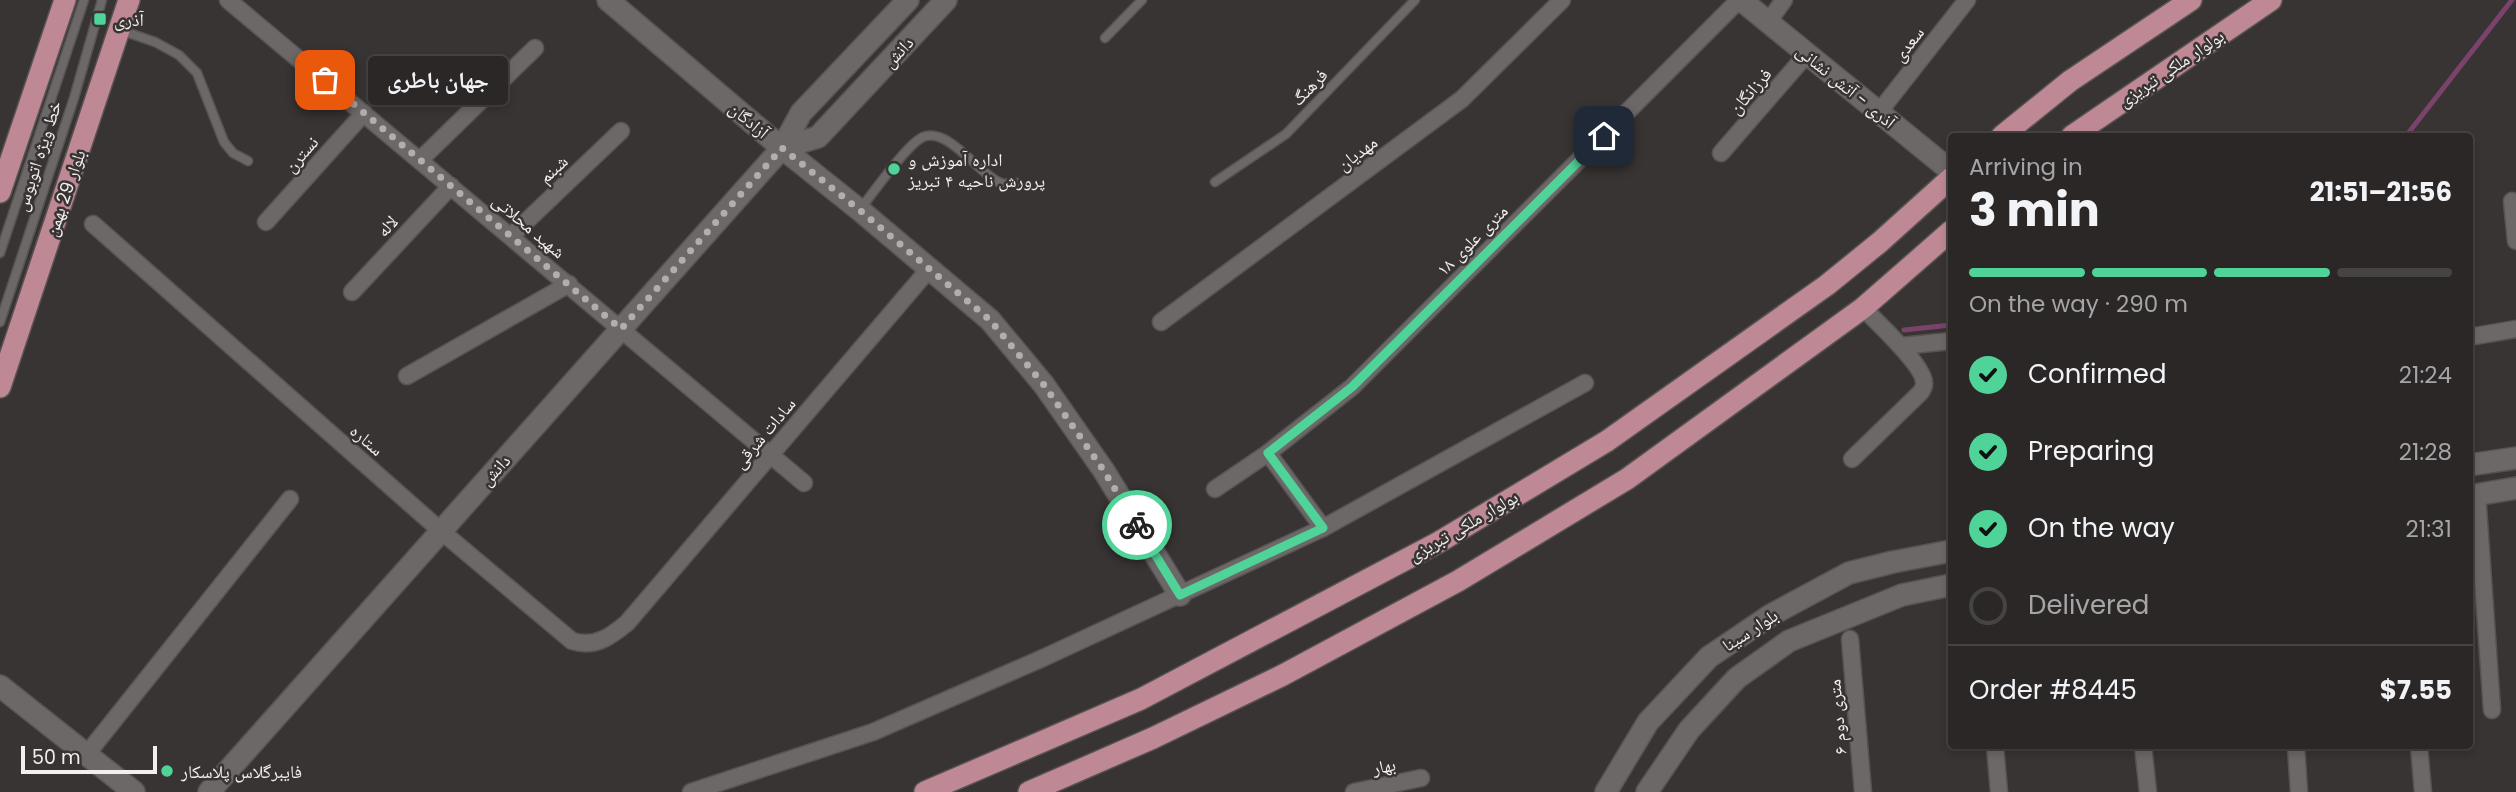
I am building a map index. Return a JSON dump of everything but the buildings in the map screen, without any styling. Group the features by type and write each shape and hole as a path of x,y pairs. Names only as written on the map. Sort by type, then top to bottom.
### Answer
{"main road":[{"path":"0,192 65,0"},
{"name":"بلوار 29 بهمن","path":"0,387 130,0"},
{"path":"2006,133 2070,81 2191,0"},
{"name":"بولوار ملکی تبریزی","path":"2076,133 2272,0"},
{"name":"بولوار ملکی تبریزی","path":"925,792 1141,699 1439,542 1607,441 1827,285 1948,181"},
{"path":"1029,792 1153,738 1283,675 1458,581 1627,479 1863,308 1948,234"}],"street":[{"name":"شهید محلاتی","path":"228,0 804,483"},
{"name":"دانش","path":"209,792 782,148 801,113 908,0"},
{"name":"دانش","path":"782,148 818,137 946,0"},
{"name":"مهدیان","path":"1161,322 1462,99 1562,0"},
{"name":"آذرى - آتش نشانى","path":"1740,0 1948,169"},
{"name":"۱۸ متری علوی","path":"1215,489 1268,453 1352,387 1740,0"},
{"path":"1768,22 1784,0"},
{"name":"سعدی","path":"1879,113 1967,0"},
{"name":"آزادگان","path":"615,2 782,148 990,320 1044,385 1104,471 1180,595"},
{"path":"420,160 535,48"},
{"name":"فرزانگان","path":"1721,153 1807,54"},
{"name":"نسترن","path":"266,222 364,113"},
{"name":"شبنم","path":"511,236 621,131"},
{"name":"لاله","path":"352,292 451,186"},
{"path":"2512,201 2516,241"},
{"name":"ستاره","path":"93,224 441,531 572,641 588,644 602,641 627,624"},
{"name":"سادات شرقی","path":"627,624 930,268"},
{"path":"407,376 569,284"},
{"path":"1852,459 1921,392 1925,384 1924,378 1901,346 1863,308"},
{"path":"2473,336 2516,329"},
{"path":"1901,346 1948,341"},
{"path":"691,792 873,732 1043,658 1323,528 1585,383"},
{"path":"1268,453 1323,528"},
{"path":"2473,464 2516,458"},
{"path":"2492,710 2473,495 2516,488"},
{"path":"87,754 290,499"},
{"name":"بلوار سینا","path":"1606,792 1648,722 1709,657 1772,615 1849,573 1948,552"},
{"path":"1893,562 1902,595"},
{"name":"بلوار سینا","path":"1647,792 1689,730 1737,678 1789,640 1902,595 1948,586"},
{"name":"۶ متری دوم","path":"1850,639 1863,792"},
{"path":"0,686 134,792"},
{"path":"1995,749 1999,792"},
{"path":"2144,749 2148,792"},
{"path":"2296,749 2300,792"},
{"path":"2419,749 2423,792"},
{"name":"بهار","path":"1354,792 1421,778"}],"lane":[{"name":"خط ویژه اتوبوس","path":"0,253 84,0"},
{"name":"خط ویژه اتوبوس","path":"0,322 74,98 102,0"},
{"path":"1105,38 1142,0"},
{"name":"فرهنگ","path":"1214,182 1286,134 1415,0"},
{"path":"120,30 155,42 178,55 197,73 224,142 233,153 248,161"},
{"path":"859,210 910,147 922,137 932,135 945,139 999,182 1017,183"}],"waterway":[{"path":"2408,133 2512,0"},
{"path":"1904,330 1948,325"}],"way so far":[{"path":"325,80 621,329 782,148 990,320 1044,385 1104,471 1137,525"}],"place":[{"name":"آذری","path":"100,19"},
{"name":"جهان باطری","path":"325,80"},
{"name":"اداره آموزش و پرورش ناحیه ۴ تبریز","path":"894,169"},
{"name":"فایبرگلاس پلاسکار","path":"167,771"}],"route":[{"path":"1137,525 1180,595 1323,528 1268,453 1352,387 1604,136"}]}
